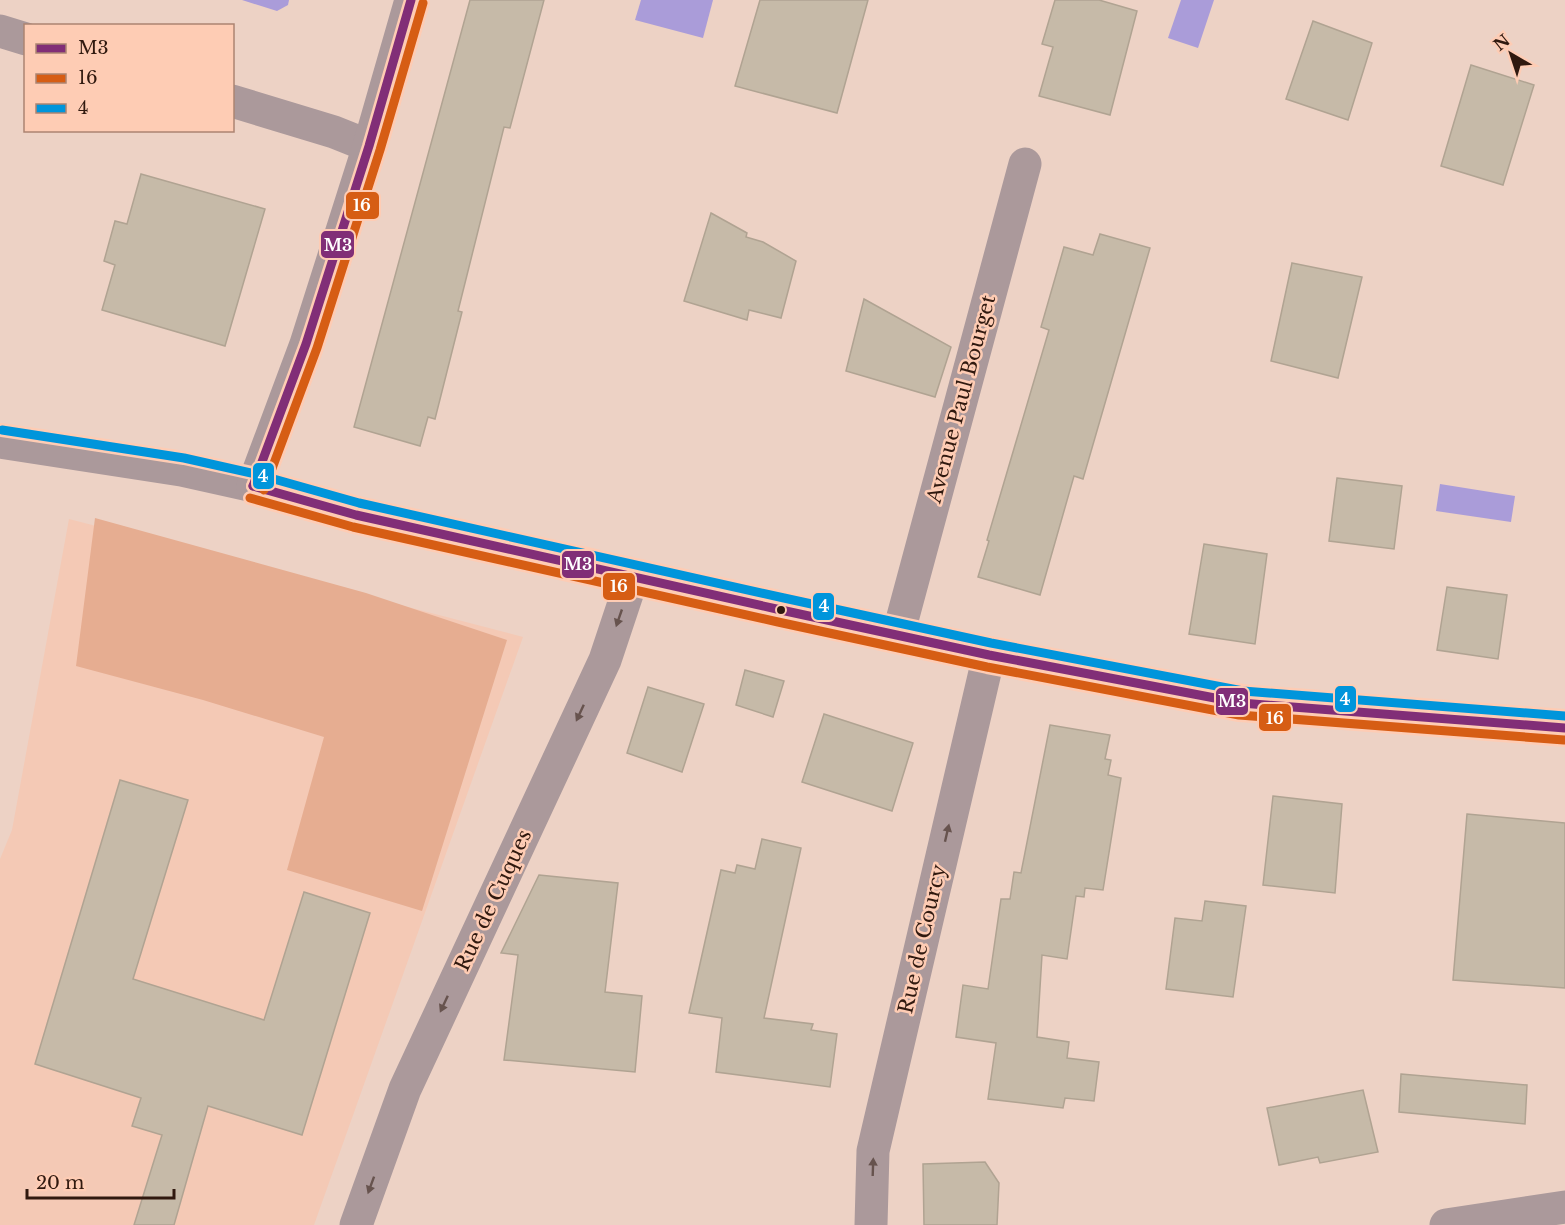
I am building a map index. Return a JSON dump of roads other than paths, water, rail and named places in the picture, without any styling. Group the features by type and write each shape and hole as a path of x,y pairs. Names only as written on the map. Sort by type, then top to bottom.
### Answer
{"street":[{"path":"253,486 306,344 369,146 411,0"},
{"path":"0,31 24,38"},
{"path":"234,102 334,132 369,146"},
{"name":"Avenue Paul Bourget","path":"898,635 1025,164"},
{"path":"0,442 167,467 253,486 356,515 989,655 1241,703 1565,728"},
{"name":"Rue de Cuques","path":"356,1225 405,1089 605,660 633,576"},
{"name":"Rue de Courcy","path":"871,1225 873,1151 989,655"},
{"path":"1446,1225 1565,1207"}]}
